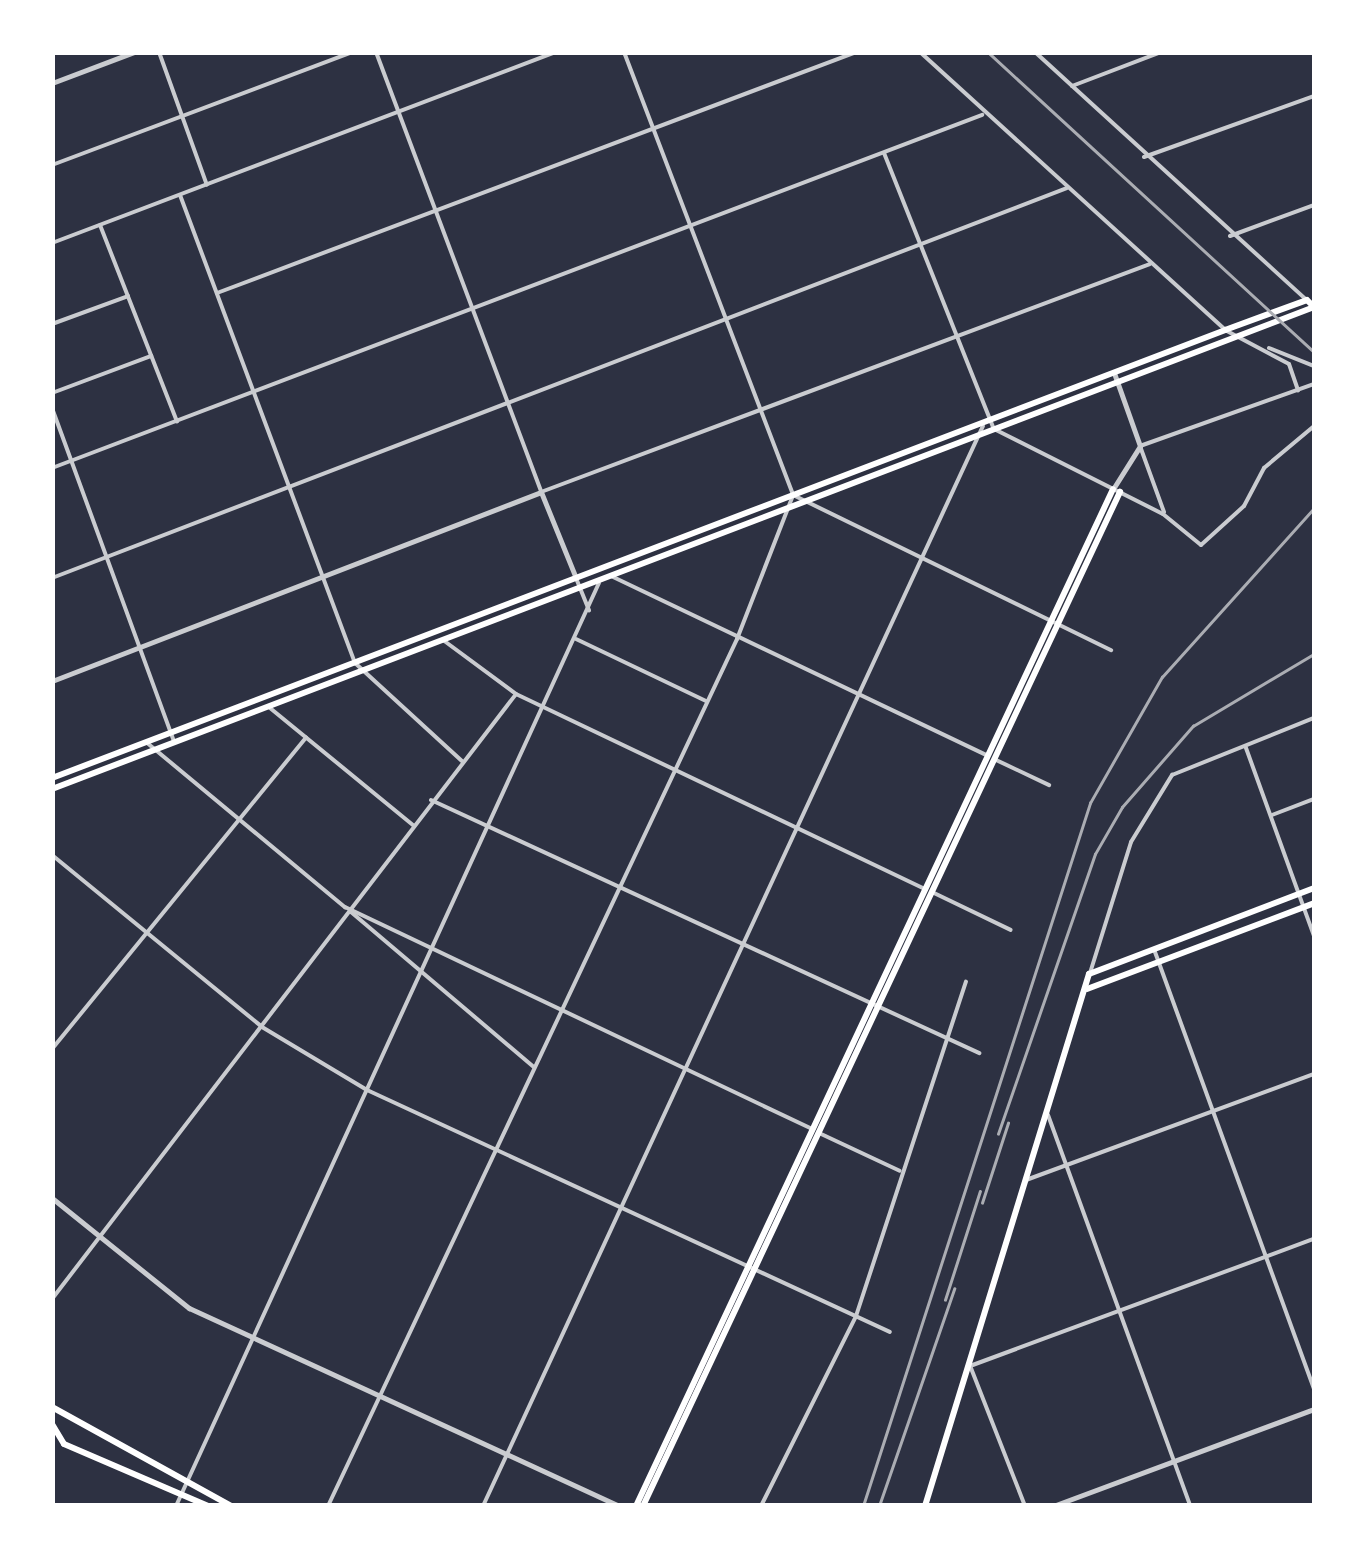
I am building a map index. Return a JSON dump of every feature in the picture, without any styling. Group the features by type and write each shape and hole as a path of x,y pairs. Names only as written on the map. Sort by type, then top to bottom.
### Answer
{"main road":[{"path":"52,778 1225,330 1307,300 1314,307 52,789"},
{"path":"639,1506 1117,490"},
{"path":"926,1506 1089,974 1314,888"},
{"path":"1086,990 1314,903"},
{"path":"52,1407 185,1484 231,1506"},
{"path":"60,1438 74,1419"},
{"path":"52,1424 60,1438 208,1506"},
{"path":"76,1446 85,1428"}],"street":[{"path":"52,83 134,52"},
{"path":"159,52 207,184"},
{"path":"52,164 353,52"},
{"path":"376,52 540,492 589,611"},
{"path":"52,243 556,52"},
{"path":"624,52 794,495 1111,650"},
{"path":"217,293 856,52"},
{"path":"920,52 982,115 1225,330 1314,366"},
{"path":"1035,52 1230,236 1307,300"},
{"path":"1071,86 1162,52"},
{"path":"1144,157 1314,96"},
{"path":"52,468 982,115"},
{"path":"884,152 984,422 994,429 1166,516 1200,545 1244,506 1264,468 1314,426"},
{"path":"52,578 1067,188"},
{"path":"180,195 354,663 462,761"},
{"path":"1230,236 1314,206"},
{"path":"100,225 177,422"},
{"path":"52,680 1150,264"},
{"path":"52,324 128,296"},
{"path":"1269,348 1298,390"},
{"path":"52,393 151,356"},
{"path":"1114,373 1166,516"},
{"path":"1117,490 1140,446 1314,384"},
{"path":"52,408 174,742"},
{"path":"483,1506 926,562 984,422"},
{"path":"328,1506 737,639 794,495"},
{"path":"611,576 1049,785"},
{"path":"176,1506 576,640 600,580"},
{"path":"442,640 516,694 1010,930"},
{"path":"576,640 706,701"},
{"path":"52,1299 262,1027 345,906 516,694"},
{"path":"268,706 413,825"},
{"path":"1089,974 1131,842 1172,775 1314,718"},
{"path":"52,1049 306,738"},
{"path":"146,742 150,752 345,906 420,976 534,1067"},
{"path":"1245,746 1314,936"},
{"path":"1270,816 1314,799"},
{"path":"431,800 945,1043 979,1053"},
{"path":"52,855 262,1027 368,1090 890,1332"},
{"path":"345,906 900,1171"},
{"path":"1154,947 1314,1388"},
{"path":"761,1506 856,1316 900,1171 966,982"},
{"path":"1026,1180 1314,1074"},
{"path":"1048,1114 1190,1506"},
{"path":"52,1198 189,1308 619,1506"},
{"path":"1024,1506 970,1366 1314,1240"},
{"path":"1053,1506 1314,1409"},
{"path":"52,1444 60,1438"}],"railway":[{"path":"988,52 1314,352"},
{"path":"863,1506 1090,803 1162,677 1314,508"},
{"path":"998,1134 1095,854 1122,807 1193,726 1314,654"},
{"path":"982,1203 1008,1123"},
{"path":"945,1300 980,1191"},
{"path":"879,1506 954,1289"}]}
